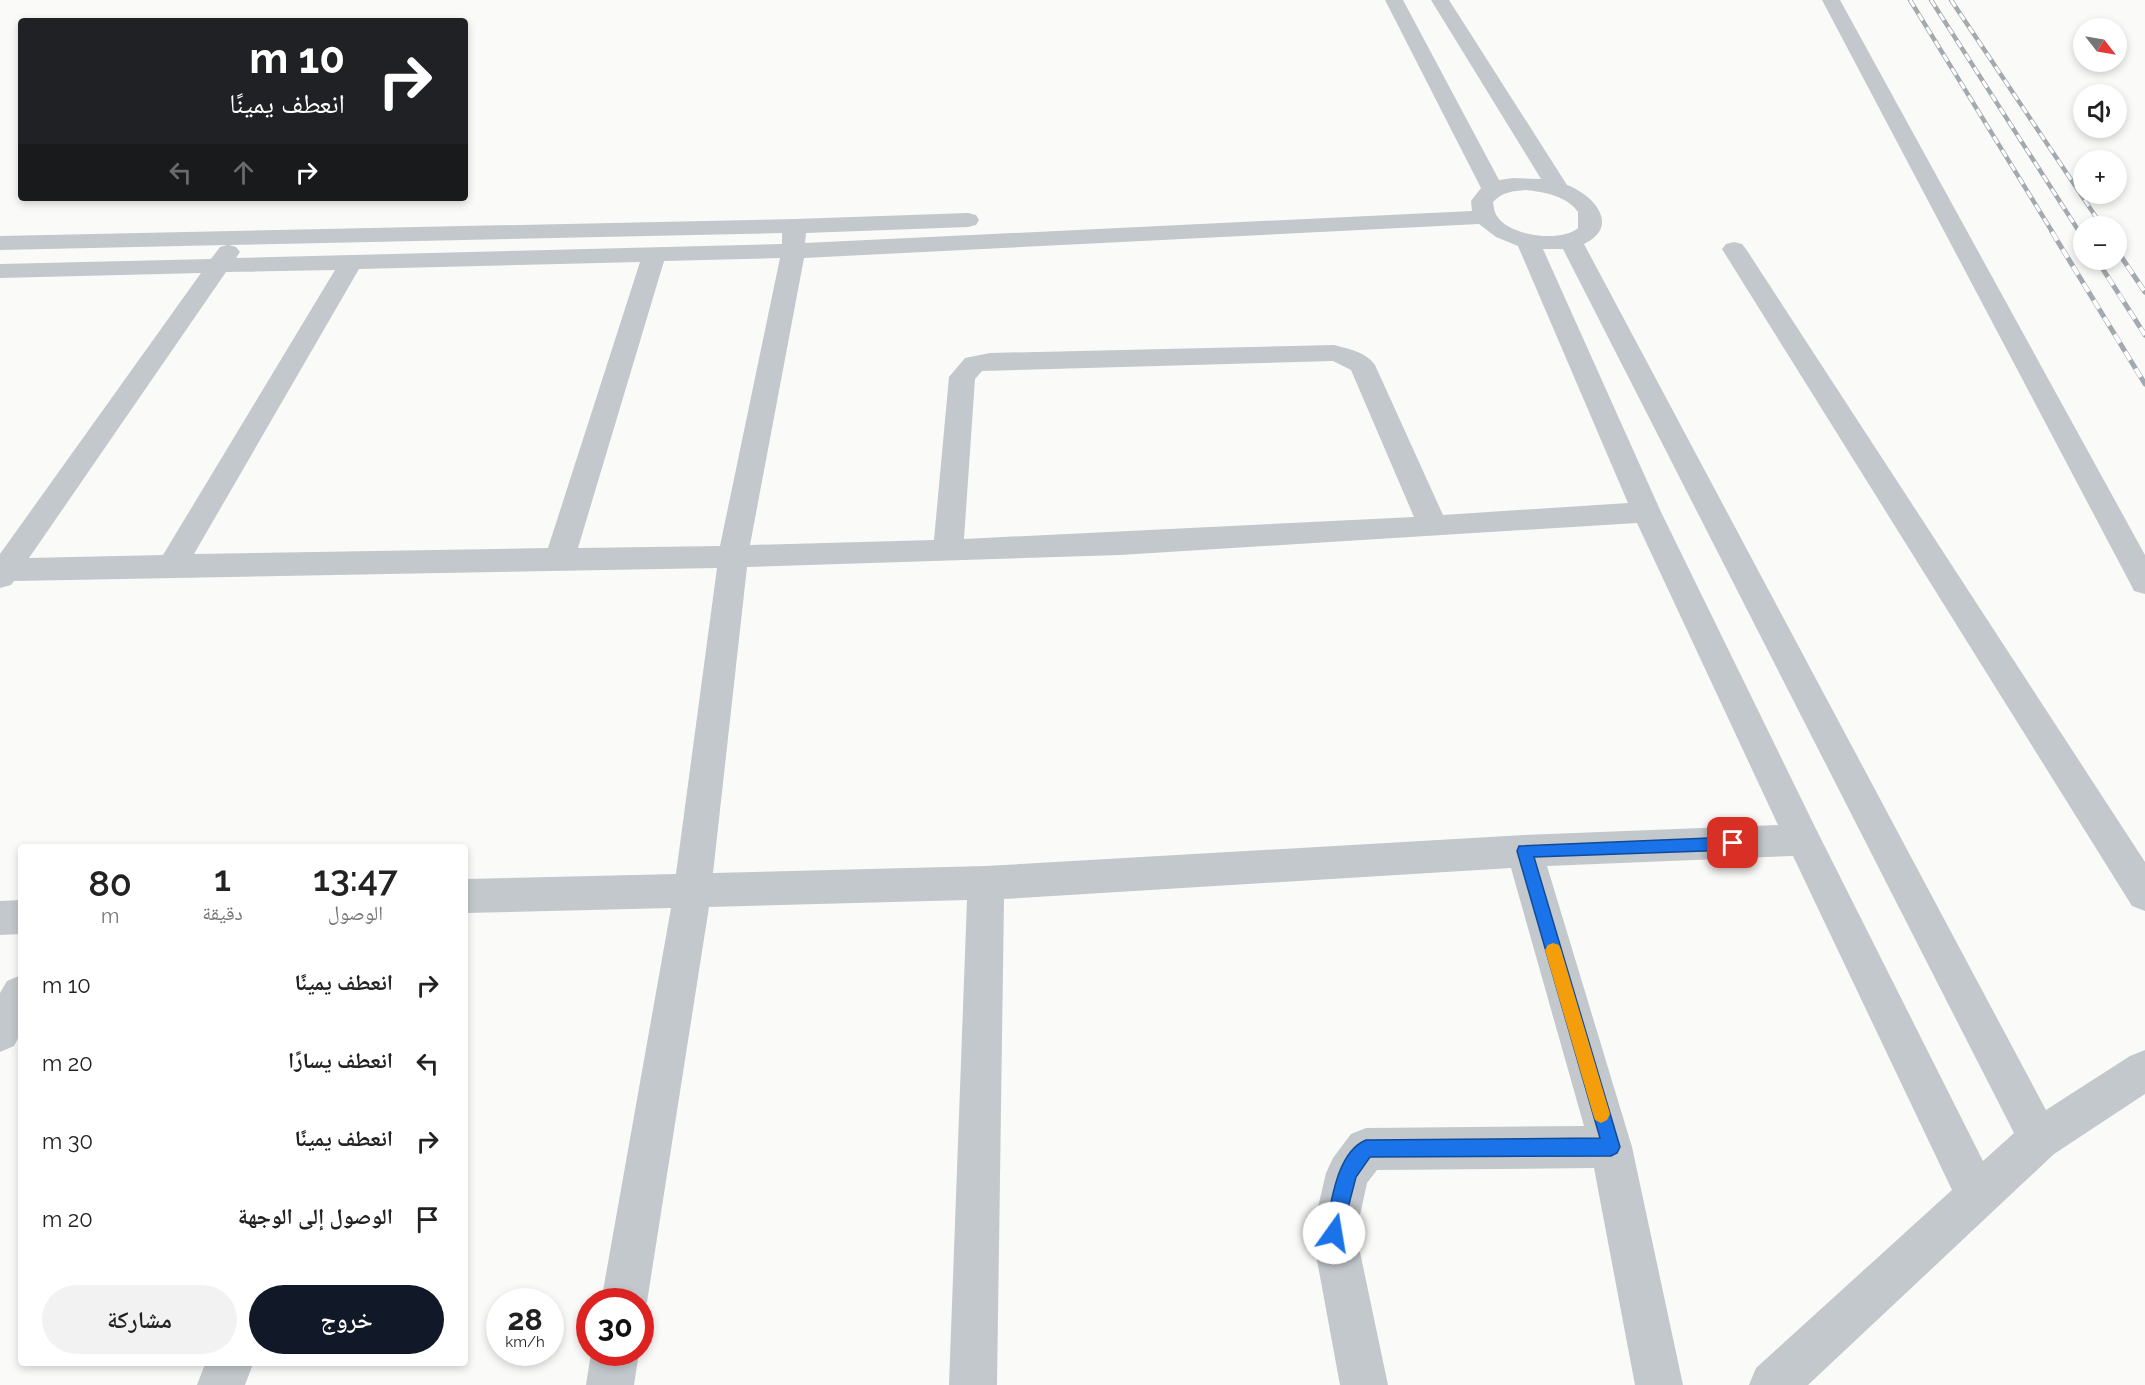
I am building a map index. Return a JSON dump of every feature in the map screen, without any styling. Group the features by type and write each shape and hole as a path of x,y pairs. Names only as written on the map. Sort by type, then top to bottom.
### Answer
{"street":[{"path":"0,243 237,240 794,239 1486,203 1521,184 1558,189 1584,204 1591,215 1592,225 1586,234 1571,241 1554,244 1528,241 1493,227 1486,203 1394,0"},
{"path":"1440,0 1558,189"},
{"path":"1831,0 2145,583"},
{"path":"1032,218 1486,203"},
{"path":"0,271 654,254 984,219"},
{"path":"626,1288 693,890 733,557 794,239"},
{"path":"2,572 237,240"},
{"path":"1528,241 1646,512 1977,1195"},
{"path":"1571,241 2039,1139"},
{"path":"1734,249 2145,894"},
{"path":"560,559 654,254"},
{"path":"173,564 351,263"},
{"path":"948,551 962,377 974,364 990,361 1334,353 1348,357 1362,365 1433,526"},
{"path":"2,572 173,564 733,557 948,551 1433,526 1646,512"},
{"path":"468,896 986,883 1524,851 1803,840"},
{"path":"1524,851 1611,1147 1659,1385"},
{"path":"973,1385 986,883"},
{"path":"0,918 18,917"},
{"path":"0,1032 18,999"},
{"path":"1773,1385 2039,1139 2145,1070"},
{"path":"1364,1385 1334,1233 1348,1173 1366,1149 1611,1147"},
{"path":"221,1385 228,1366"},
{"path":"610,1385 613,1366"}],"railway":[{"path":"1910,0 2053,233"},
{"path":"1931,0 2073,222"},
{"path":"1951,0 2095,216"},
{"path":"2052,232 2145,384"},
{"path":"2127,265 2145,292"},
{"path":"2103,270 2145,335"}],"slow traffic":[{"path":"1553,950 1601,1114"}],"route":[{"path":"1334,1233 1348,1173 1366,1149 1611,1147 1524,851 1733,843"}]}
